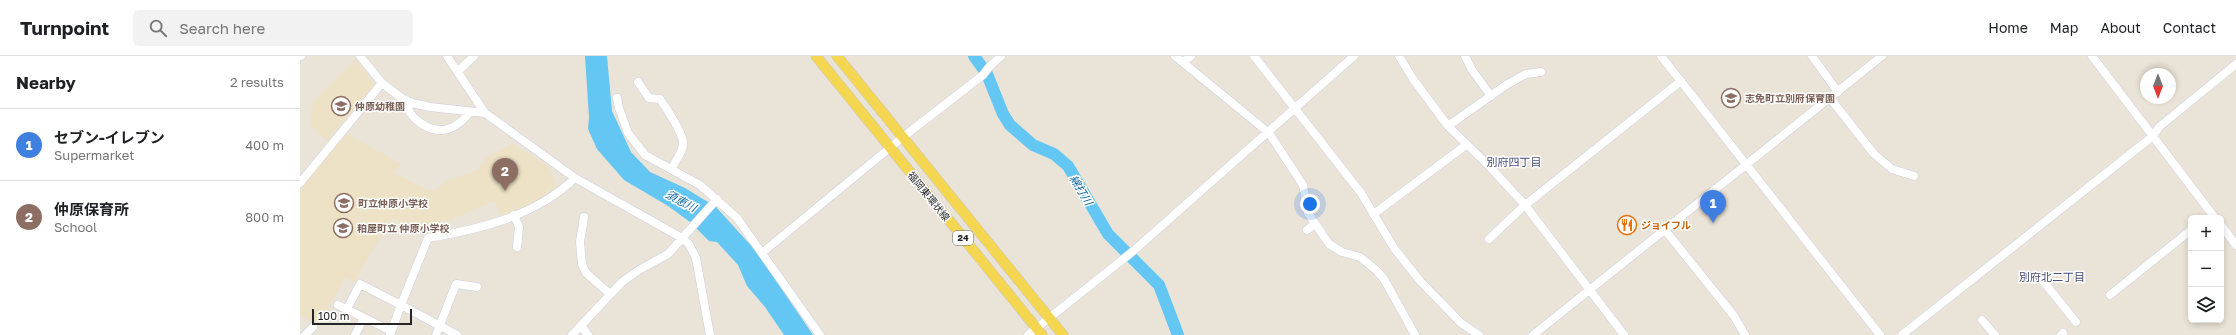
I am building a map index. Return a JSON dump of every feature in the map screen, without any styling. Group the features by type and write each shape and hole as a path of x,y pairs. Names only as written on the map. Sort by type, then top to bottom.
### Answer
{"main road":[{"name":"福岡東環状線","path":"816,56 1040,331"},
{"name":"福岡東環状線","path":"837,56 1063,335"}],"street":[{"path":"360,56 382,83 406,100 430,107 485,113"},
{"path":"447,56 485,113 575,178 682,238 689,244 696,258 710,335"},
{"path":"458,71 474,56"},
{"path":"763,252 890,147 983,75 1001,56"},
{"path":"1175,56 1269,133 1303,185 1308,213 1329,244 1342,252 1360,257 1380,275 1415,335"},
{"path":"1184,62 1191,56"},
{"path":"1254,56 1375,213 1394,248 1421,282 1461,323 1479,335"},
{"path":"1028,335 1040,331 1049,318 1132,252 1269,133 1354,56"},
{"path":"1401,56 1413,79 1448,126 1489,166 1525,205 1624,335"},
{"path":"1465,56 1472,70 1491,96"},
{"path":"1661,56 1880,335"},
{"path":"1812,56 1838,92"},
{"path":"1534,335 1882,56"},
{"path":"2092,56 2210,215"},
{"path":"1902,335 2153,136 2160,127 2236,64"},
{"path":"1448,126 1506,85 1526,74 1541,72"},
{"path":"1489,239 1525,205 1681,81"},
{"path":"638,82 649,98 660,99 670,114 683,141 683,146 671,169"},
{"path":"300,183 382,83"},
{"path":"617,98 623,122 645,155 700,185 737,218 763,252 820,335"},
{"path":"1830,98 1874,154 1892,169 1914,176"},
{"path":"406,100 406,107 413,118 420,123 442,130 448,129 459,122 470,112"},
{"path":"1375,213 1466,145"},
{"path":"338,305 391,333 428,238 494,224 537,206 575,178"},
{"path":"572,335 622,282 639,270 668,254 716,200"},
{"path":"514,215 519,227 517,247"},
{"path":"584,217 580,242 582,264 586,273 610,294"},
{"path":"1307,230 1315,224"},
{"path":"1665,230 1734,316 1745,335"},
{"path":"2224,230 2236,245"},
{"path":"2110,295 2188,232"},
{"path":"2039,276 2076,322"},
{"path":"347,309 360,284 457,335"},
{"path":"436,335 456,284 477,286"},
{"path":"355,335 364,318"},
{"path":"1982,320 1995,335"},
{"path":"581,326 588,335"},
{"path":"305,335 314,327"}],"shaded area":[{"path":"356,59 375,85 326,141 311,125 312,103"},
{"name":"粕屋町立 仲原小学校","path":"345,133 401,164 394,173 426,189 436,190 447,181 478,170 486,158 513,144 549,167 557,186 534,203 502,216 494,201 450,220 440,222 438,233 426,235 392,218 354,282 345,277 320,322 314,324 300,314 300,188"}],"water":[{"name":"須恵川","path":"585,56 607,56 612,111 631,152 650,172 685,188 716,207 755,250 813,335 784,335 765,307 747,286 738,265 717,242 709,241 690,222 668,206 624,180 597,149 588,129 589,117"}],"waterway":[{"name":"綿打川","path":"974,56 987,74 1003,114 1010,125 1033,145 1054,154 1068,166 1108,234 1159,285 1178,335"}],"place":[{"name":"志免町立別府保育園","path":"1731,98"},
{"name":"仲原幼稚園","path":"341,106"},
{"name":"仲原保育所","path":"505,191"},
{"name":"町立仲原小学校","path":"344,203"},
{"name":"セブン-イレブン","path":"1713,223"},
{"name":"ジョイフル","path":"1627,225"},
{"name":"粕屋町立 仲原小学校","path":"343,228"}],"district":[{"name":"別府四丁目","path":"1514,162"},
{"name":"別府北二丁目","path":"2052,277"}]}
